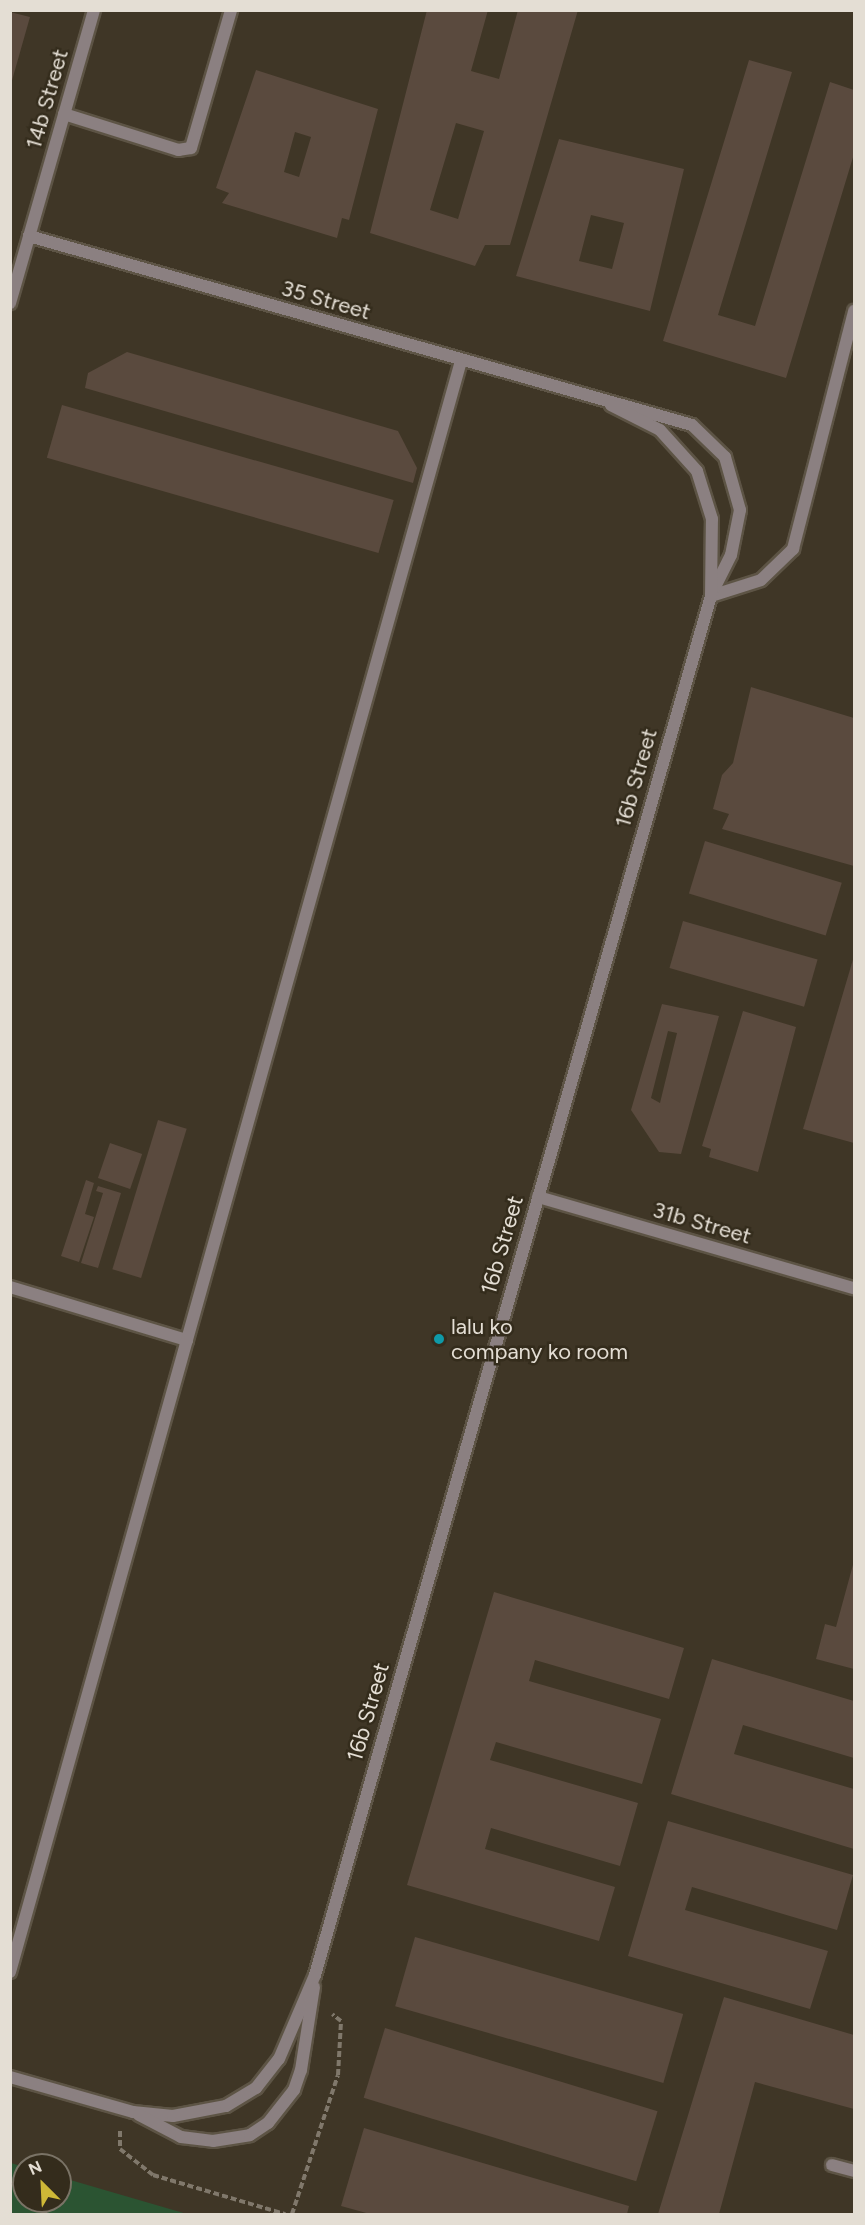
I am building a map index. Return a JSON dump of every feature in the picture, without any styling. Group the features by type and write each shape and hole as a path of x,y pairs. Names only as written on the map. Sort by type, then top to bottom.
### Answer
{"street":[{"name":"14b Street","path":"10,303 94,10"},
{"path":"64,114 178,150 191,148 231,10"},
{"name":"35 Street","path":"30,236 611,405 685,421 716,442 725,457 740,510 731,555 711,596"},
{"path":"711,596 761,580 793,549 855,310"},
{"path":"10,1972 461,361"},
{"name":"35 Street","path":"611,405 660,430 698,471 712,519 711,596"},
{"name":"16b Street","path":"127,2110 192,2115 242,2099 279,2059 315,1975 711,596"},
{"name":"31b Street","path":"538,1197 855,1288"},
{"path":"10,1287 187,1340"},
{"name":"16b Street","path":"127,2110 181,2137 213,2141 250,2135 268,2123 294,2090 315,1975"},
{"path":"10,2078 127,2110"},
{"path":"832,2165 855,2171"}],"path":[{"path":"291,2214 338,2075 341,2021 312,2000"},
{"path":"127,2110 120,2149 153,2175 285,2214"}],"green space":[{"path":"11,2163 12,2213 72,2213 72,2180 187,2214 11,2214"}],"building":[{"path":"427,10 488,10 471,71 499,79 518,10 578,10 510,245 485,245 475,266 370,233","holes":["456,123 484,131 458,219 430,210"]},
{"path":"10,12 30,17 11,84 10,84"},
{"path":"749,60 792,72 718,315 755,326 830,82 854,90 854,154 786,378 663,341"},
{"path":"256,70 378,109 349,220 342,218 337,238 222,203 229,193 216,188","holes":["295,132 311,137 299,177 284,172"]},
{"path":"559,139 684,169 650,311 516,276","holes":["591,215 624,223 612,269 579,261"]},
{"path":"127,352 398,431 417,468 413,483 85,388 88,373"},
{"path":"62,405 394,500 378,553 47,458"},
{"path":"751,687 854,718 854,866 722,829 729,814 713,809 722,775 733,763"},
{"path":"705,841 842,883 826,935 689,894"},
{"path":"683,921 818,960 804,1007 669,968"},
{"path":"854,956 854,1143 803,1129"},
{"path":"662,1004 719,1016 681,1154 659,1152 631,1110","holes":["668,1031 677,1033 660,1103 651,1098"]},
{"path":"743,1011 796,1027 758,1172 709,1157 711,1149 702,1146"},
{"path":"158,1120 187,1129 141,1278 112,1269"},
{"path":"110,1143 142,1154 130,1189 98,1178"},
{"path":"86,1180 94,1183 85,1214 94,1217 79,1262 61,1256"},
{"path":"98,1186 121,1193 98,1268 81,1263 103,1193 96,1191"},
{"path":"854,1561 854,1669 816,1659 825,1624 836,1627"},
{"path":"494,1592 684,1648 669,1699 535,1660 529,1681 661,1719 642,1784 496,1742 490,1760 638,1803 620,1866 491,1828 485,1849 615,1887 599,1941 407,1885"},
{"path":"712,1659 854,1701 854,1758 743,1725 734,1754 854,1789 854,1849 671,1794"},
{"path":"668,1821 853,1875 837,1930 692,1887 685,1910 828,1951 810,2009 628,1956"},
{"path":"415,1937 683,2014 663,2083 395,2006"},
{"path":"724,1997 854,2035 854,2109 755,2082 719,2214 658,2214"},
{"path":"385,2028 658,2111 636,2181 364,2098"},
{"path":"364,2128 629,2206 627,2214 370,2214 341,2206"}],"place":[{"name":"lalu ko company ko room","path":"439,1339"}]}
